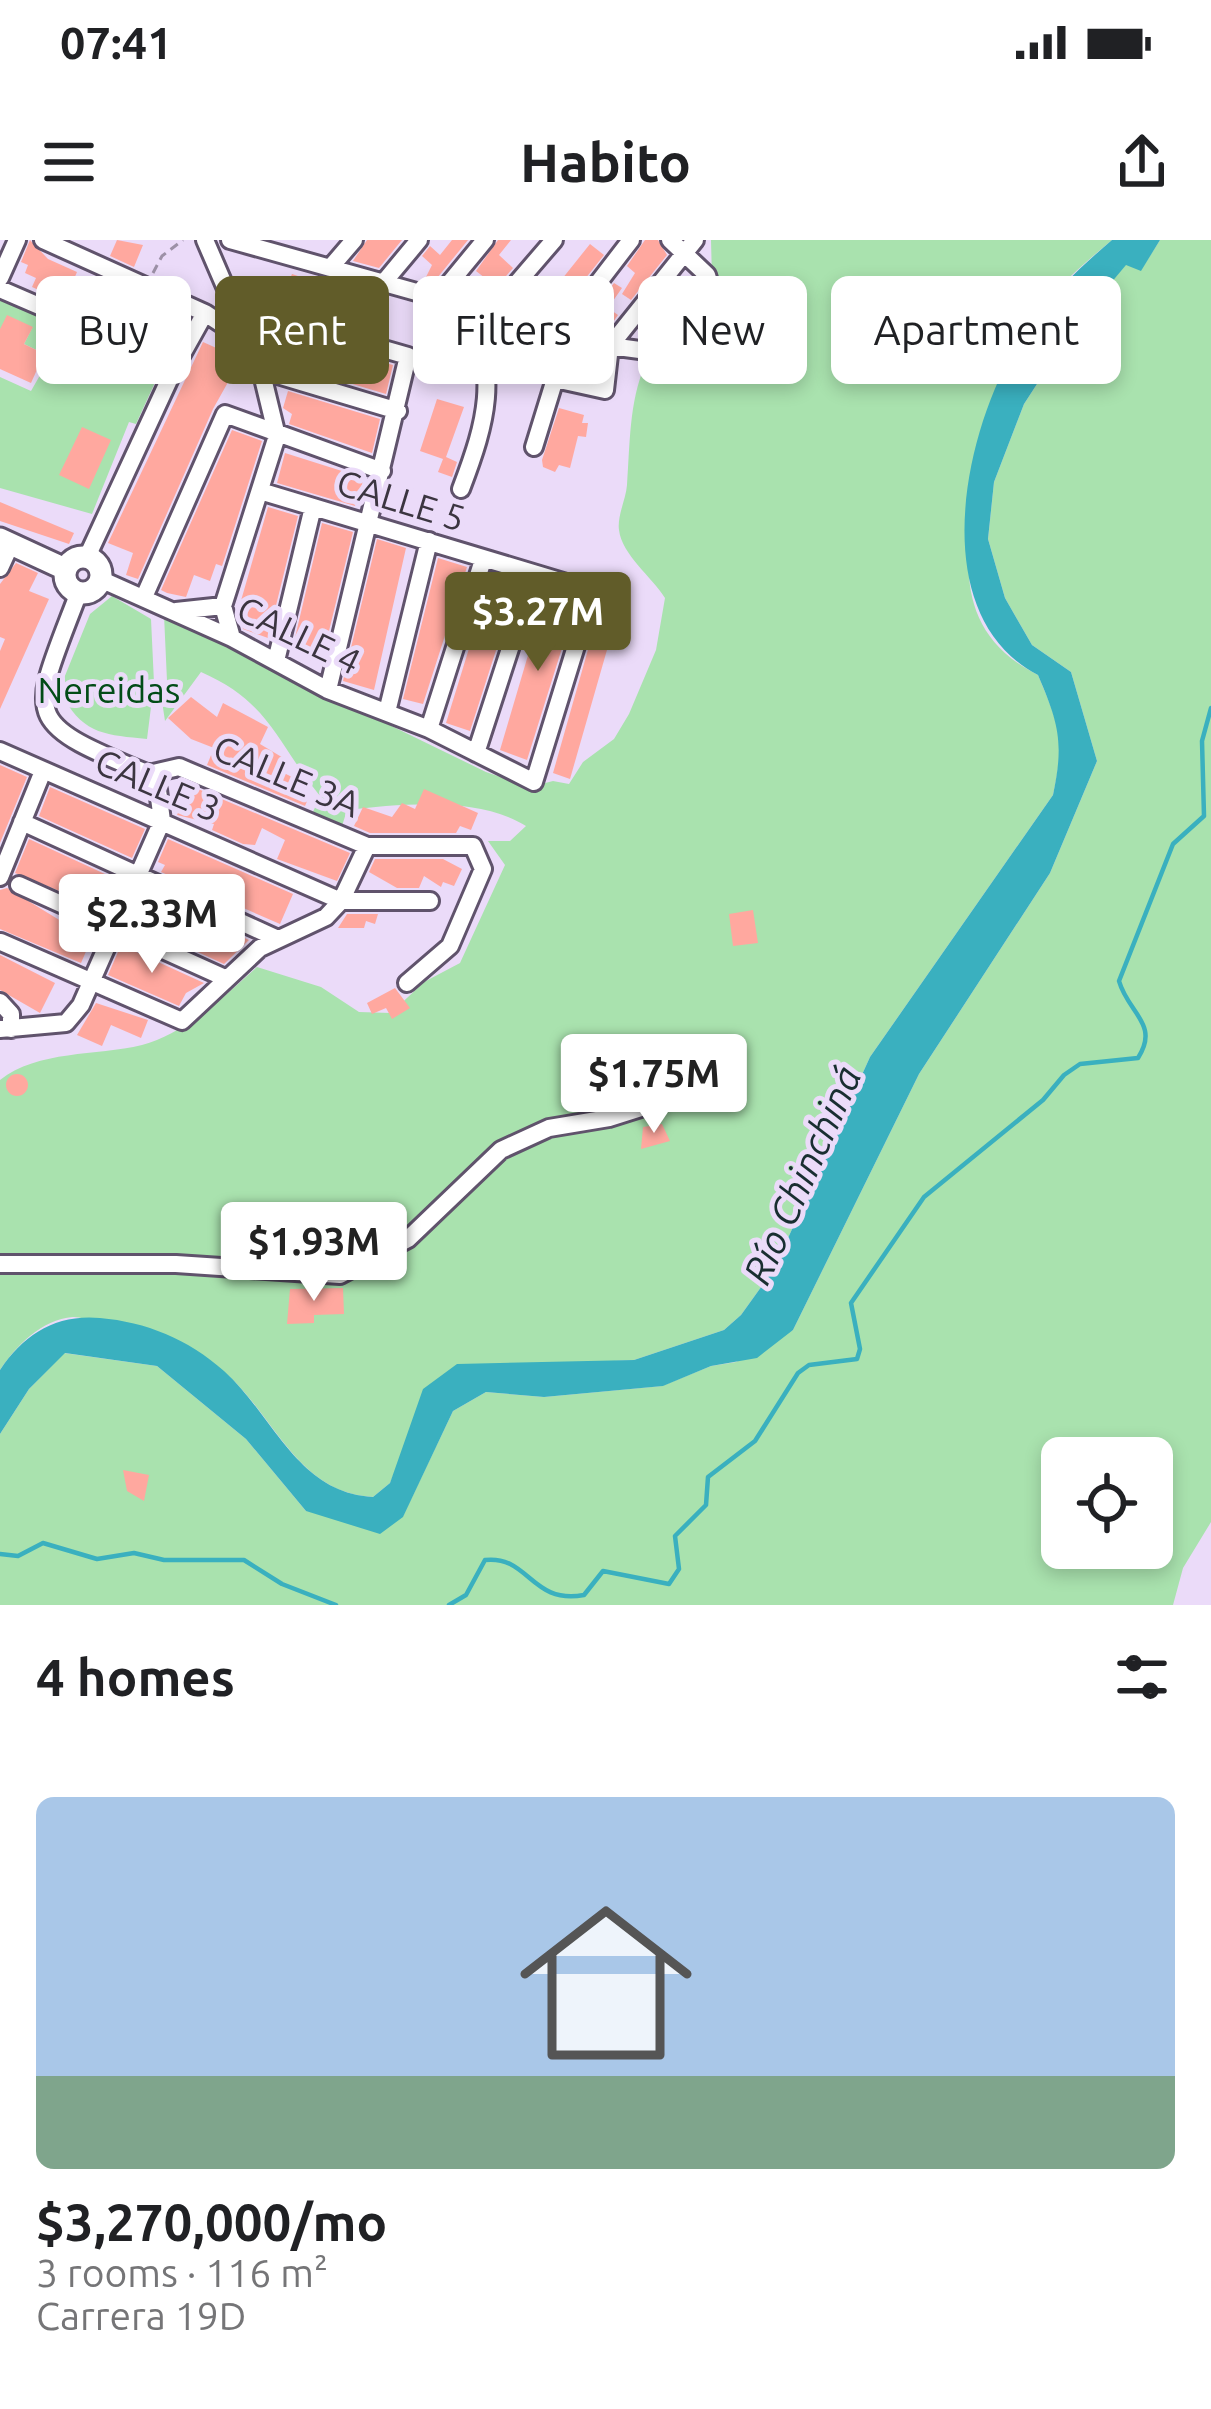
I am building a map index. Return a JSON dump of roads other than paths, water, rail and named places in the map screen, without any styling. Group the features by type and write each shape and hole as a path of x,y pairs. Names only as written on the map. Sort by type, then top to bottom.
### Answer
{"main road":[{"path":"5,542 65,569"},
{"path":"87,557 97,564 100,579 90,591 79,592 66,582 65,569 74,559 87,557"}],"street":[{"path":"0,278 16,240"},
{"path":"43,240 215,321"},
{"path":"205,240 221,276"},
{"path":"230,240 277,246 361,276"},
{"path":"330,268 354,240"},
{"path":"389,276 419,240"},
{"path":"455,276 485,240"},
{"path":"523,276 554,240"},
{"path":"603,276 631,240"},
{"path":"614,347 662,353 710,300 707,275 690,246 670,240"},
{"path":"614,341 690,246"},
{"path":"0,289 36,305"},
{"path":"191,339 205,314"},
{"path":"328,690 408,356 389,351"},
{"path":"87,557 167,384"},
{"path":"232,638 223,606 277,436 264,384"},
{"path":"309,384 398,410"},
{"path":"461,489 485,426 489,384"},
{"path":"534,447 553,384"},
{"path":"578,384 605,390 606,384"},
{"path":"144,597 225,414 382,471"},
{"name":"CALLE 5","path":"260,491 593,591 534,782"},
{"path":"276,662 313,507"},
{"path":"0,568 5,542"},
{"path":"387,712 429,542"},
{"path":"429,729 483,560"},
{"path":"476,753 534,575"},
{"name":"CALLE 4","path":"100,579 232,638 328,690 429,729 534,782"},
{"name":"CALLE 3A","path":"79,592 40,694 43,714 74,743 149,774 179,766 367,846 473,846 483,869 455,937 407,983"},
{"path":"175,611 223,606"},
{"name":"CALLE 3","path":"0,752 341,901 430,901"},
{"path":"0,877 44,771"},
{"path":"0,1002 11,1015 5,1029 67,1023 162,821 158,790 149,774"},
{"path":"22,822 278,939"},
{"path":"2,942 182,1021 225,978 278,939 316,925 341,901 367,846"},
{"path":"20,885 225,978"},
{"path":"0,1264 176,1264 340,1275 408,1239 501,1150 549,1128 609,1118 688,1093"}],"water":[{"path":"1112,240 1160,240 1141,271 1126,265 1117,276 1073,276"},
{"path":"998,384 1037,384 1024,404 994,482 988,539 1005,598 1032,645 1071,672 1097,761 1050,873 919,1074 793,1330 757,1358 711,1366 663,1386 544,1397 486,1392 453,1411 403,1517 380,1534 306,1511 246,1439 157,1366 65,1353 29,1389 0,1434 0,1370 20,1346 42,1329 69,1319 117,1320 166,1334 196,1350 242,1389 306,1467 347,1492 373,1497 390,1483 423,1389 457,1364 634,1360 724,1330 741,1315 774,1269 870,1057 1053,795 1059,747 1051,707 1038,675 1000,645 977,605 966,558 966,506 989,403"}],"waterway":[{"path":"449,1605 466,1595 485,1560 512,1565 541,1587 566,1596 584,1595 603,1571 669,1584 679,1569 675,1536 706,1505 708,1477 755,1441 798,1373 809,1365 857,1359 860,1349 851,1303 924,1197 1080,1064 1138,1058 1146,1036 1144,1027 1119,981 1173,844 1204,816 1202,741 1211,708"},
{"path":"0,1554 18,1556 43,1543 97,1559 134,1553 164,1560 244,1560 282,1584 336,1605"}],"park label":[{"name":"Nereidas","path":"109,690"}],"water label":[{"name":"Río Chinchiná","path":"802,1175"}]}
